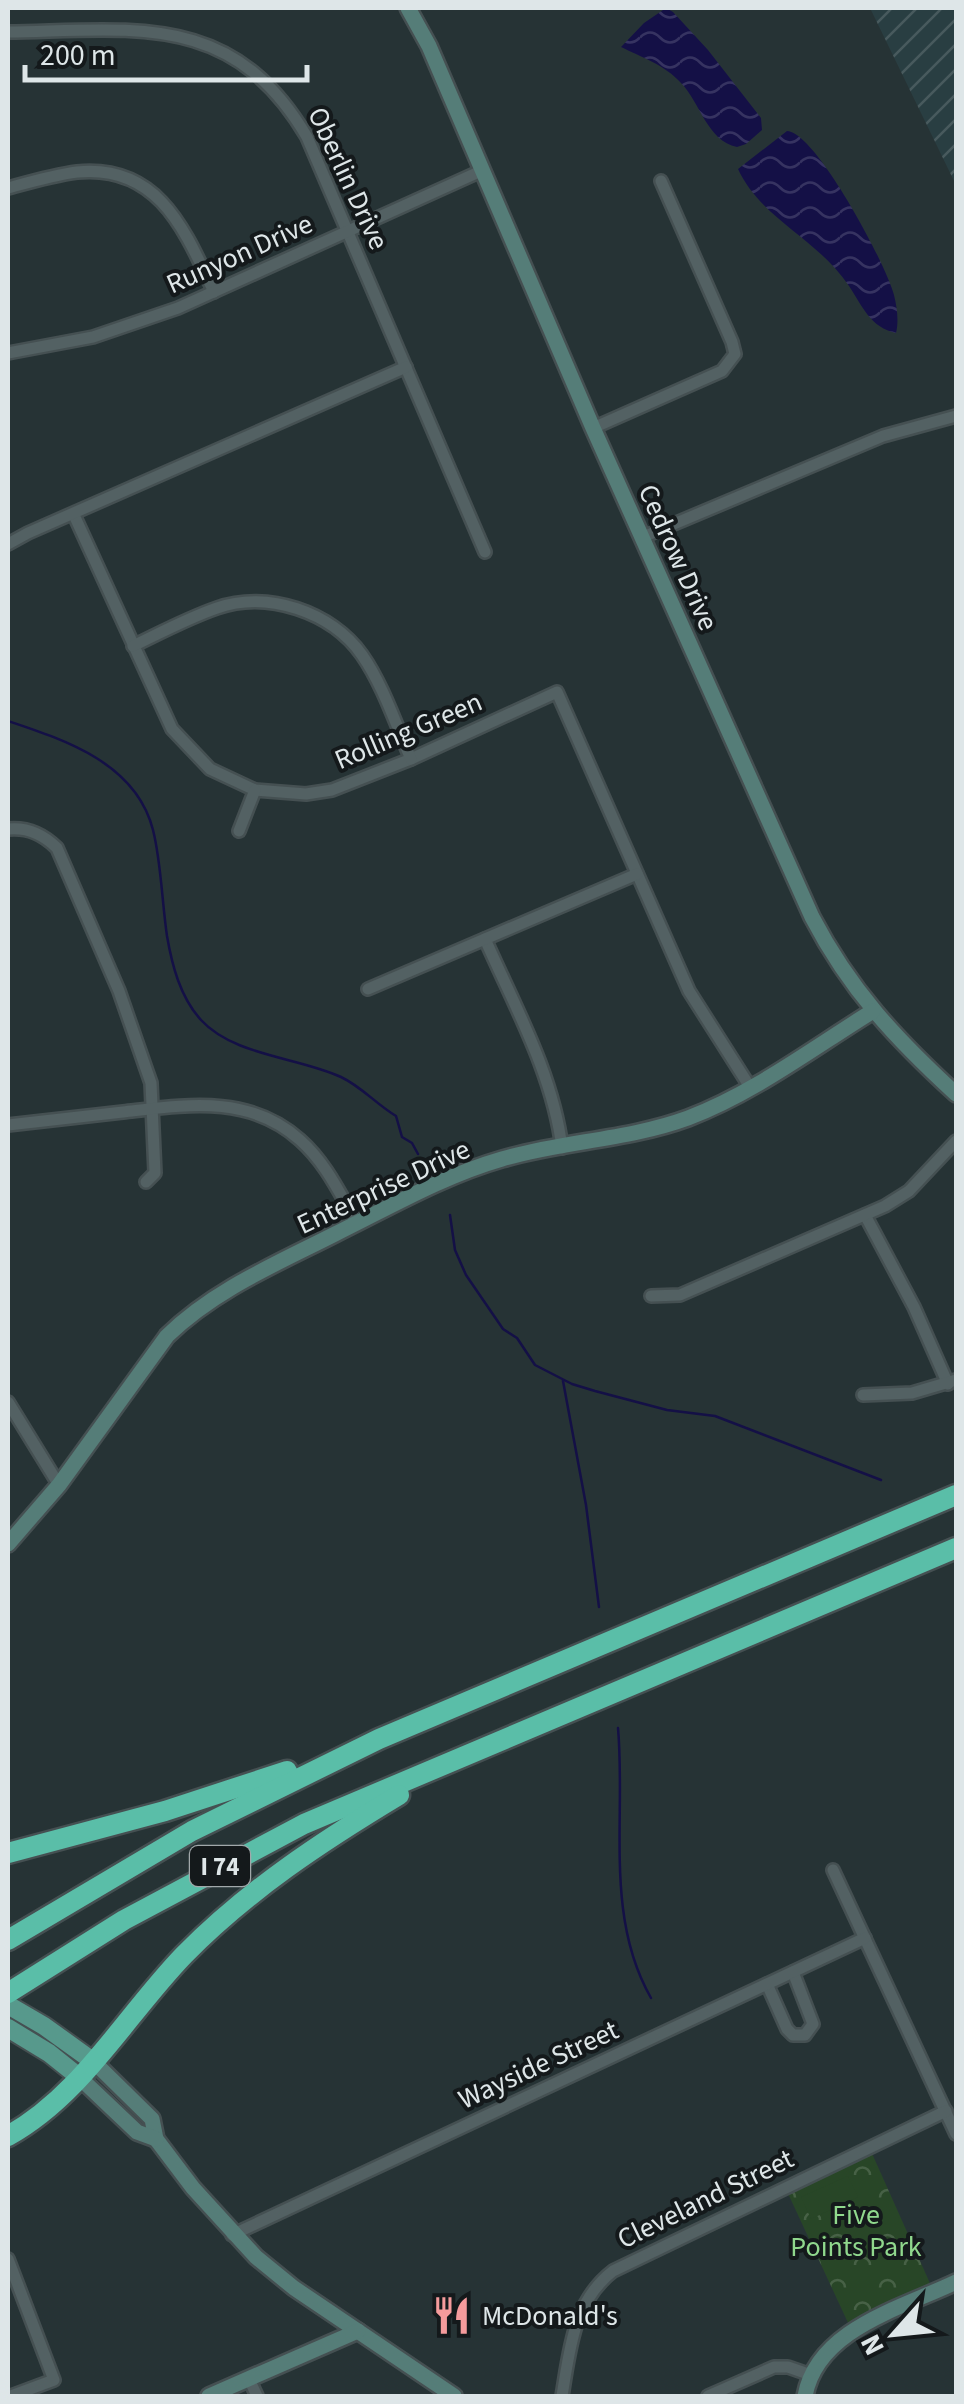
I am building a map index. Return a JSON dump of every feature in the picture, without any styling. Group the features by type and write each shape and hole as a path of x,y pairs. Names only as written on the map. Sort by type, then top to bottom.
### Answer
{"highway":[{"name":"I 74","path":"8,1940 192,1831 379,1738 956,1495"},
{"name":"I 74","path":"8,1993 124,1920 243,1854 351,1804 956,1548"},
{"path":"8,1853 197,1802 379,1738"},
{"path":"8,2136 42,2113 86,2070 167,1973 252,1893 314,1846 446,1766"}],"main road":[{"path":"8,2005 27,2016 86,2070"},
{"path":"8,2028 86,2070"}],"street":[{"name":"Cedrow Drive","path":"408,8 430,46 481,171 812,918 848,980 873,1011 901,1044 956,1094"},
{"name":"Oberlin Drive","path":"8,32 151,32 189,37 222,50 261,77 293,113 307,137 486,552"},
{"name":"Runyon Drive","path":"8,353 93,337 178,308 481,171"},
{"path":"8,188 89,172 119,176 143,187 164,203 183,227 214,292"},
{"path":"594,428 722,371 734,354 661,181"},
{"path":"8,544 406,367"},
{"path":"643,537 883,436 956,416"},
{"name":"Rolling Green","path":"74,515 172,729 210,769 255,790 306,794 330,790 411,759 557,692 637,874"},
{"path":"133,646 221,606 282,604 309,613 335,628 363,656 411,759"},
{"path":"239,832 255,790"},
{"path":"8,830 41,834 62,855 118,991 151,1083 155,1173 146,1182"},
{"path":"368,989 637,874 689,991 750,1087"},
{"path":"485,939 546,1077 557,1112 562,1148"},
{"name":"Enterprise Drive","path":"8,1544 59,1485 150,1355 186,1318 227,1290 460,1172 506,1158 664,1126 709,1108 873,1011"},
{"path":"8,1125 219,1104 250,1111 275,1122 318,1158 357,1223"},
{"path":"651,1296 680,1295 866,1215 908,1192 956,1141"},
{"path":"863,1394 903,1394 952,1382 866,1215"},
{"path":"8,1402 59,1485"},
{"path":"833,1870 956,2134"},
{"name":"Wayside Street","path":"232,2235 865,1938"},
{"path":"766,1984 787,2029 804,2036 813,2024 794,1972"},
{"path":"86,2070 137,2132 156,2139 232,2235 274,2273 454,2396"},
{"name":"Cleveland Street","path":"562,2396 582,2308 596,2286 613,2271 946,2111"},
{"path":"8,2260 54,2380 15,2396"},
{"path":"805,2396 812,2375 828,2350 846,2335 956,2282"},
{"path":"209,2396 358,2331"},
{"path":"708,2396 774,2367 812,2375"},
{"path":"249,2379 257,2396"}],"shaded area":[{"path":"870,8 956,8 956,185"}],"green space":[{"name":"Five Points Park","path":"870,2149 933,2290 850,2327 785,2187"},
{"path":"848,2176 858,2197 811,2219 801,2197"}],"water":[{"path":"666,8 708,50 761,118 762,130 746,144 737,147 718,137 675,77 621,47 644,23"},
{"path":"787,131 800,137 815,153 865,231 894,295 896,333 874,321 836,269 761,202 738,169"}],"waterway":[{"path":"8,721 95,758 115,771 144,807 156,842 174,969 182,991 201,1020 248,1049 349,1081 396,1116 402,1137 412,1143 418,1154"},
{"path":"450,1215 455,1250 466,1275 503,1329 517,1338 535,1365 595,1391 667,1410 715,1416 881,1480"},
{"path":"563,1381 586,1505 599,1607"},
{"path":"618,1728 622,1900 636,1967 651,1998"}],"place":[{"name":"McDonald's","path":"452,2315"}]}
